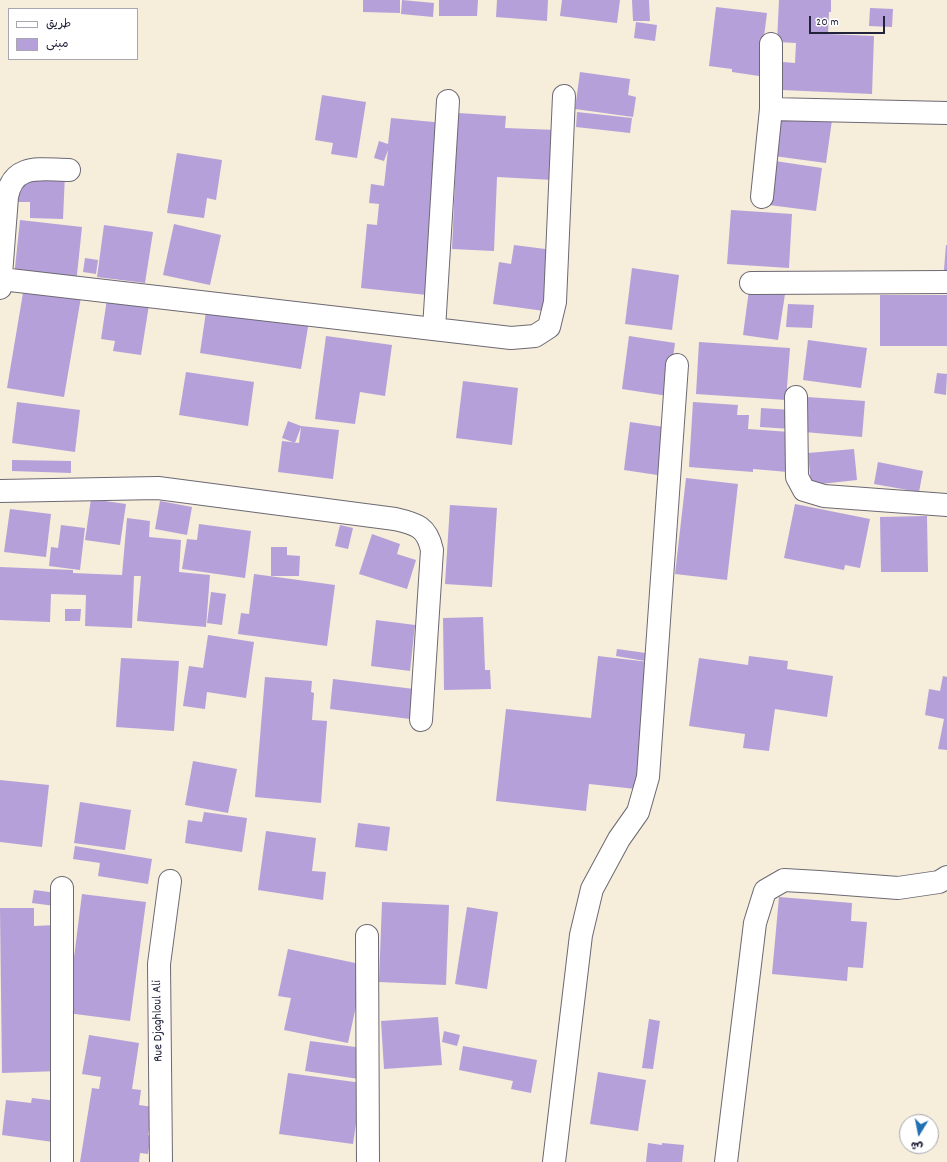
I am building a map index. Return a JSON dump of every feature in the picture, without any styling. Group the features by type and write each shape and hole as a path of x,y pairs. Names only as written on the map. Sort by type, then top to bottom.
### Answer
{"street":[{"path":"762,198 771,109 771,44"},
{"path":"69,170 30,170 21,173 13,180 7,197 0,283 511,338 536,336 549,327 555,302 564,96"},
{"path":"434,329 448,102"},
{"path":"771,109 947,112"},
{"path":"752,282 947,282"},
{"path":"554,1162 581,935 592,889 619,839 638,812 648,777 678,365"},
{"path":"796,397 797,477 804,490 824,496 947,504"},
{"path":"0,491 158,488 396,519 423,529 430,538 432,550 421,720"},
{"path":"726,1162 755,923 765,891 784,880 898,888 939,882 947,877"},
{"name":"Rue Djaghloul Ali","path":"161,1162 158,964 170,882"},
{"path":"62,888 62,1162"},
{"path":"367,936 368,1162"}],"building":[{"path":"363,0 400,0 400,13 363,12"},
{"path":"402,0 434,3 433,17 401,14"},
{"path":"439,0 478,0 477,16 439,16"},
{"path":"497,0 548,0 547,21 496,17"},
{"path":"562,0 620,0 617,23 560,16"},
{"path":"632,0 649,0 650,21 633,21"},
{"path":"779,0 831,0 828,34 874,36 872,94 782,90 783,62 795,63 796,43 777,42"},
{"path":"716,7 767,13 759,76 732,72 732,69 709,66"},
{"path":"870,8 893,9 892,27 869,26"},
{"path":"636,22 657,25 655,41 634,38"},
{"path":"580,72 630,79 628,95 636,97 633,117 575,109"},
{"path":"322,95 366,102 357,158 331,154 333,143 315,140"},
{"path":"577,112 632,118 630,133 576,127"},
{"path":"458,113 506,116 505,128 557,130 554,180 497,177 494,251 452,249"},
{"path":"780,113 832,120 826,163 774,156"},
{"path":"391,118 444,123 427,295 361,288 367,224 377,225 379,204 369,203 371,184 384,186 388,150 384,161 374,158 379,141 388,144"},
{"path":"177,153 222,160 216,200 207,198 204,218 167,213"},
{"path":"775,161 822,168 816,211 769,205"},
{"path":"65,174 63,219 30,218 30,202 15,202 20,177"},
{"path":"731,210 792,214 789,268 727,264"},
{"path":"20,220 82,227 76,284 14,277"},
{"path":"174,224 221,235 210,285 163,275"},
{"path":"104,225 153,232 145,283 97,277"},
{"path":"514,245 553,250 544,311 493,304 499,262 511,264"},
{"path":"946,245 947,270 944,270"},
{"path":"85,258 98,260 96,274 83,272"},
{"path":"632,268 679,275 672,330 625,324"},
{"path":"24,287 81,297 64,397 7,388"},
{"path":"749,290 785,294 778,340 743,335"},
{"path":"880,295 947,295 947,346 880,346"},
{"path":"107,299 149,305 141,355 113,351 115,341 101,339"},
{"path":"788,304 814,305 812,328 786,327"},
{"path":"207,305 309,321 301,369 200,353"},
{"path":"326,336 392,345 385,396 360,392 355,424 315,419"},
{"path":"629,336 675,343 668,396 622,389"},
{"path":"808,340 867,348 861,388 803,380"},
{"path":"699,342 790,348 786,400 696,394"},
{"path":"186,372 254,382 248,426 179,415"},
{"path":"937,373 947,374 946,395 934,393"},
{"path":"463,381 518,388 512,445 456,438"},
{"path":"807,397 865,401 862,437 804,432"},
{"path":"17,402 80,410 75,452 12,443"},
{"path":"693,402 738,405 737,415 749,415 748,429 790,432 788,472 753,469 753,472 689,467"},
{"path":"761,408 792,410 791,429 760,427"},
{"path":"288,421 301,426 339,430 333,479 278,472 282,441 293,442 282,438","holes":["301,427 299,443 295,443"]},
{"path":"630,422 671,428 664,476 624,470"},
{"path":"854,449 857,480 811,485 808,453"},
{"path":"12,460 71,461 71,473 12,471"},
{"path":"878,462 923,471 919,492 874,484"},
{"path":"686,478 738,484 727,580 675,574"},
{"path":"91,499 126,504 120,545 85,540"},
{"path":"160,501 192,507 187,535 155,529"},
{"path":"795,504 870,519 860,568 845,565 844,570 784,558"},
{"path":"450,505 497,508 492,587 445,584"},
{"path":"10,509 51,514 46,557 4,552"},
{"path":"927,516 928,572 881,572 880,517"},
{"path":"127,518 150,521 149,537 181,540 179,572 210,575 206,627 137,621 141,576 134,576 132,628 85,626 86,595 51,594 50,622 0,620 0,567 73,570 73,573 122,575"},
{"path":"199,524 251,531 245,578 182,569 187,539 197,540"},
{"path":"61,525 85,528 80,570 49,566 51,547 58,548"},
{"path":"340,525 353,528 348,549 335,546"},
{"path":"372,534 400,544 397,554 416,560 407,589 359,574"},
{"path":"271,547 287,547 287,555 300,556 299,576 271,576"},
{"path":"254,574 335,585 327,646 238,634 241,613 249,614"},
{"path":"211,592 226,594 222,625 207,623"},
{"path":"65,609 81,609 80,621 65,621"},
{"path":"483,617 485,670 490,670 491,689 444,690 443,618"},
{"path":"376,620 415,625 410,671 371,666"},
{"path":"208,635 254,642 246,698 207,692 205,709 183,706 189,666 203,668"},
{"path":"617,649 646,653 645,661 616,656"},
{"path":"598,656 649,662 636,789 589,784 586,811 496,801 506,709 591,718"},
{"path":"749,656 788,661 787,669 833,676 827,717 775,709 769,751 743,748 745,734 689,726 699,658 748,665"},
{"path":"121,658 179,661 174,731 116,727"},
{"path":"943,676 947,677 947,750 938,749 944,719 925,715 929,689 940,691"},
{"path":"265,677 312,681 311,692 314,693 312,720 327,721 321,803 255,797"},
{"path":"333,679 414,689 410,719 330,709"},
{"path":"193,761 237,769 228,813 185,805"},
{"path":"0,780 49,785 42,847 0,842"},
{"path":"80,802 131,810 125,850 74,843"},
{"path":"204,812 247,818 242,852 185,843 188,820 202,822"},
{"path":"358,823 390,827 387,851 355,847"},
{"path":"266,831 316,838 312,871 326,872 323,900 258,890"},
{"path":"75,846 152,859 148,884 98,876 100,863 73,859"},
{"path":"34,890 57,893 55,906 32,903"},
{"path":"82,894 146,902 130,1021 67,1013"},
{"path":"779,897 852,903 851,921 867,922 863,968 848,967 847,981 772,974"},
{"path":"382,902 449,905 446,985 379,982"},
{"path":"467,907 498,912 487,989 455,984"},
{"path":"0,908 34,908 34,926 56,925 60,1071 2,1073"},
{"path":"288,949 365,965 348,1043 284,1030 291,998 278,996"},
{"path":"438,1017 442,1065 384,1069 381,1021"},
{"path":"649,1019 660,1021 653,1069 642,1068"},
{"path":"444,1031 460,1035 457,1046 442,1042"},
{"path":"89,1035 139,1043 132,1089 141,1090 139,1105 153,1107 148,1135 151,1136 148,1154 140,1153 139,1162 80,1162 92,1088 99,1089 101,1077 82,1074"},
{"path":"310,1041 363,1048 359,1079 305,1071"},
{"path":"463,1046 537,1060 531,1093 511,1089 513,1081 459,1070"},
{"path":"598,1072 646,1080 638,1131 590,1124"},
{"path":"288,1073 362,1083 353,1144 279,1134"},
{"path":"32,1098 58,1101 53,1142 2,1135 6,1100 31,1103"},
{"path":"648,1143 662,1145 662,1143 684,1145 682,1162 646,1162"}]}
